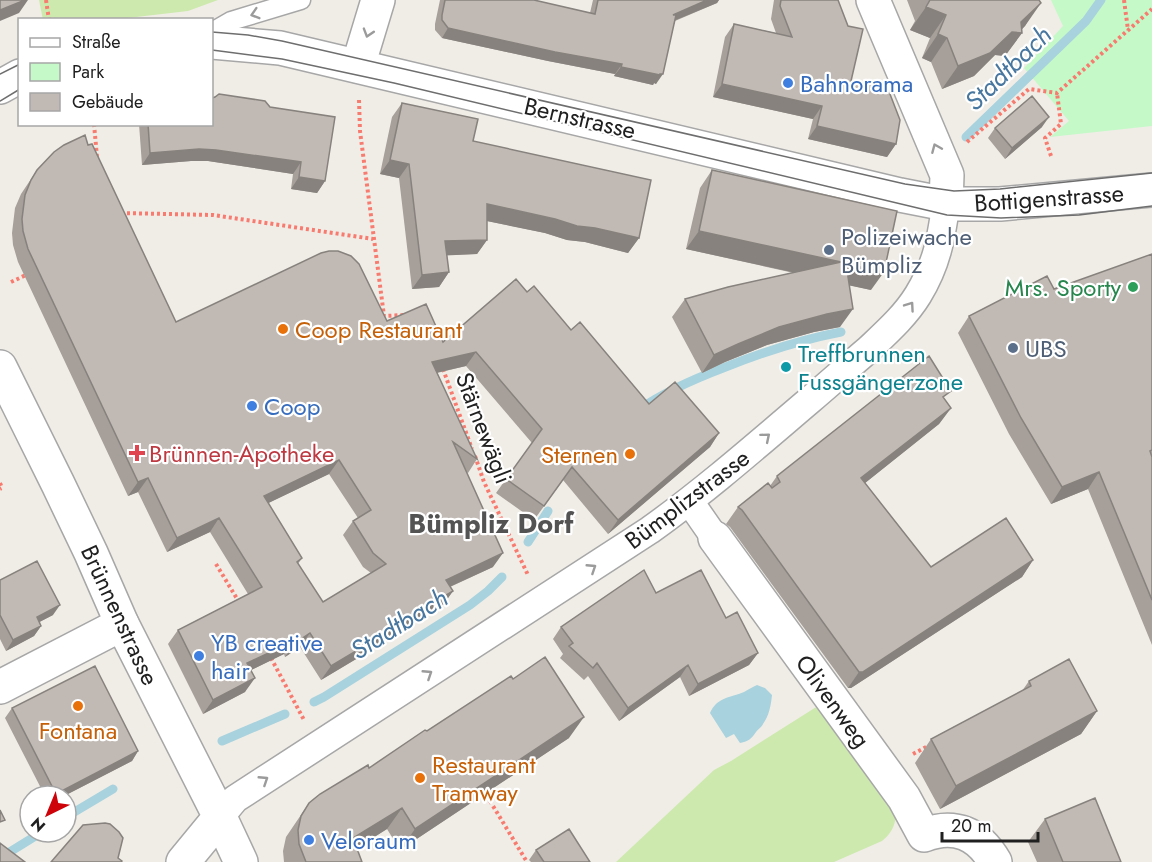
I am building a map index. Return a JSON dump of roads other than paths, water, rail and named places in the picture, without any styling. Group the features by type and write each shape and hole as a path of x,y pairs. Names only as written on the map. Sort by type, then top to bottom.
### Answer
{"street":[{"path":"358,81 378,0"},
{"name":"Bümplizstrasse","path":"183,862 235,799 690,502 835,379 906,313 931,272 938,253 946,204 947,175 873,0"},
{"name":"Bernstrasse","path":"213,42 280,48 358,81 946,204"},
{"path":"0,87 18,77"},
{"name":"Bottigenstrasse","path":"946,204 1000,204 1152,190"},
{"name":"Brünnenstrasse","path":"0,367 63,494 122,624 241,862"},
{"name":"Olivenweg","path":"690,502 904,798 924,835 947,830 964,832 983,845 995,862"},
{"path":"0,687 122,624"}],"lane":[{"path":"213,31 231,21 301,0"}],"water":[{"path":"757,685 765,688 772,695 765,721 746,741 740,743 734,734 726,738 710,713 720,701"}],"waterway":[{"name":"Stadtbach","path":"966,137 1086,21 1101,0"},
{"name":"Stadtbach","path":"640,409 680,386 738,362 796,343 841,332"},
{"name":"Stadtbach","path":"528,542 548,511"},
{"name":"Stadtbach","path":"314,702 470,605 502,577"},
{"name":"Stadtbach","path":"222,741 285,714"},
{"name":"Stadtbach","path":"78,810 113,789"},
{"name":"Stadtbach","path":"0,858 23,844"}],"tram line":[{"path":"213,32 282,41 905,184 954,191 1000,189 1152,173"},
{"path":"213,50 282,59 394,83 947,215 1001,218 1079,215 1152,206"},
{"path":"0,74 18,65"},
{"path":"0,101 18,90"}],"place":[{"name":"Bahnorama","path":"788,83"},
{"name":"Polizeiwache Bümpliz","path":"829,250"},
{"name":"Mrs. Sporty","path":"1133,287"},
{"name":"Coop Restaurant","path":"283,329"},
{"name":"UBS","path":"1013,348"},
{"name":"Treffbrunnen Fussgängerzone","path":"786,367"},
{"name":"Coop","path":"252,406"},
{"name":"Brünnen-Apotheke","path":"137,453"},
{"name":"Sternen","path":"630,454"},
{"name":"YB creative hair","path":"199,656"},
{"name":"Fontana","path":"78,706"},
{"name":"Restaurant Tramway","path":"420,778"},
{"name":"Veloraum","path":"309,840"}],"district":[{"name":"Bümpliz Dorf","path":"491,523"}]}
